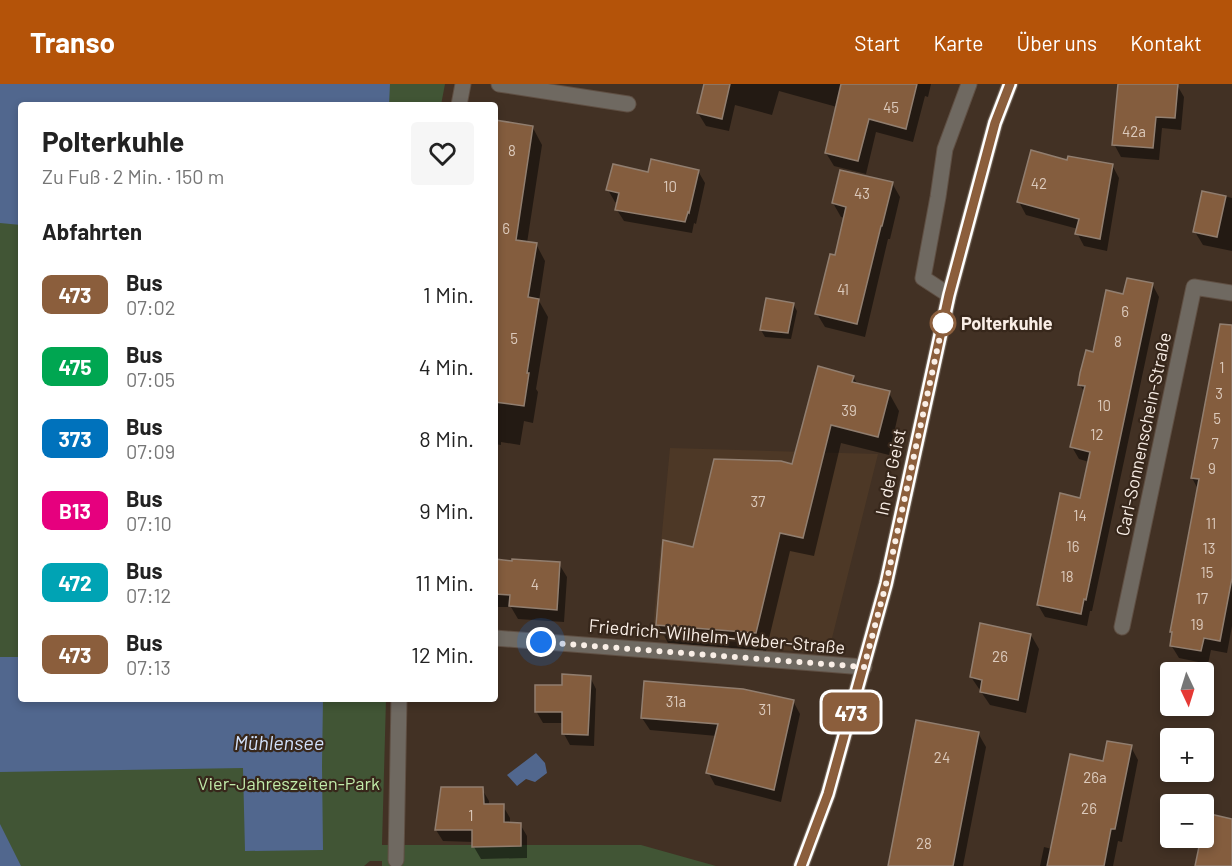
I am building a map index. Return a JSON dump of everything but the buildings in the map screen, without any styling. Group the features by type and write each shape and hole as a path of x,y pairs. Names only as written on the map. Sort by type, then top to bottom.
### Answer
{"main road":[{"name":"In der Geist","path":"801,866 828,794 864,667 886,584 949,295 995,123 1010,84"}],"street":[{"path":"460,102 463,84"},
{"path":"499,84 628,104"},
{"path":"949,295 923,278 939,197 945,149 969,84"},
{"name":"Carl-Sonnenschein-Straße","path":"1122,627 1194,287 1232,293"},
{"name":"Friedrich-Wilhelm-Weber-Straße","path":"498,638 864,667"},
{"path":"396,860 399,702"}],"shaded area":[{"path":"670,448 878,454 828,654 652,639"}],"green space":[{"name":"Vier-Jahreszeiten-Park","path":"0,84 445,84 442,102 18,102 18,702 386,702 382,845 641,845 716,866 382,866 382,861 370,861 364,866 0,866"}],"water":[{"path":"0,84 390,84 389,102 18,102 18,225 0,223"},
{"name":"Mühlensee","path":"0,657 18,657 18,702 323,702 323,850 245,851 243,768 0,772"},
{"path":"536,753 545,763 547,773 535,782 526,779 517,786 507,775"},
{"path":"0,824 21,866 0,866"}],"bus line":[{"name":"473","path":"801,866 828,794 864,667 886,584 949,295 995,123 1010,84"}],"place":[{"name":"Polterkuhle","path":"943,323"}],"route":[{"path":"541,642 864,667 886,584 943,323"}]}
